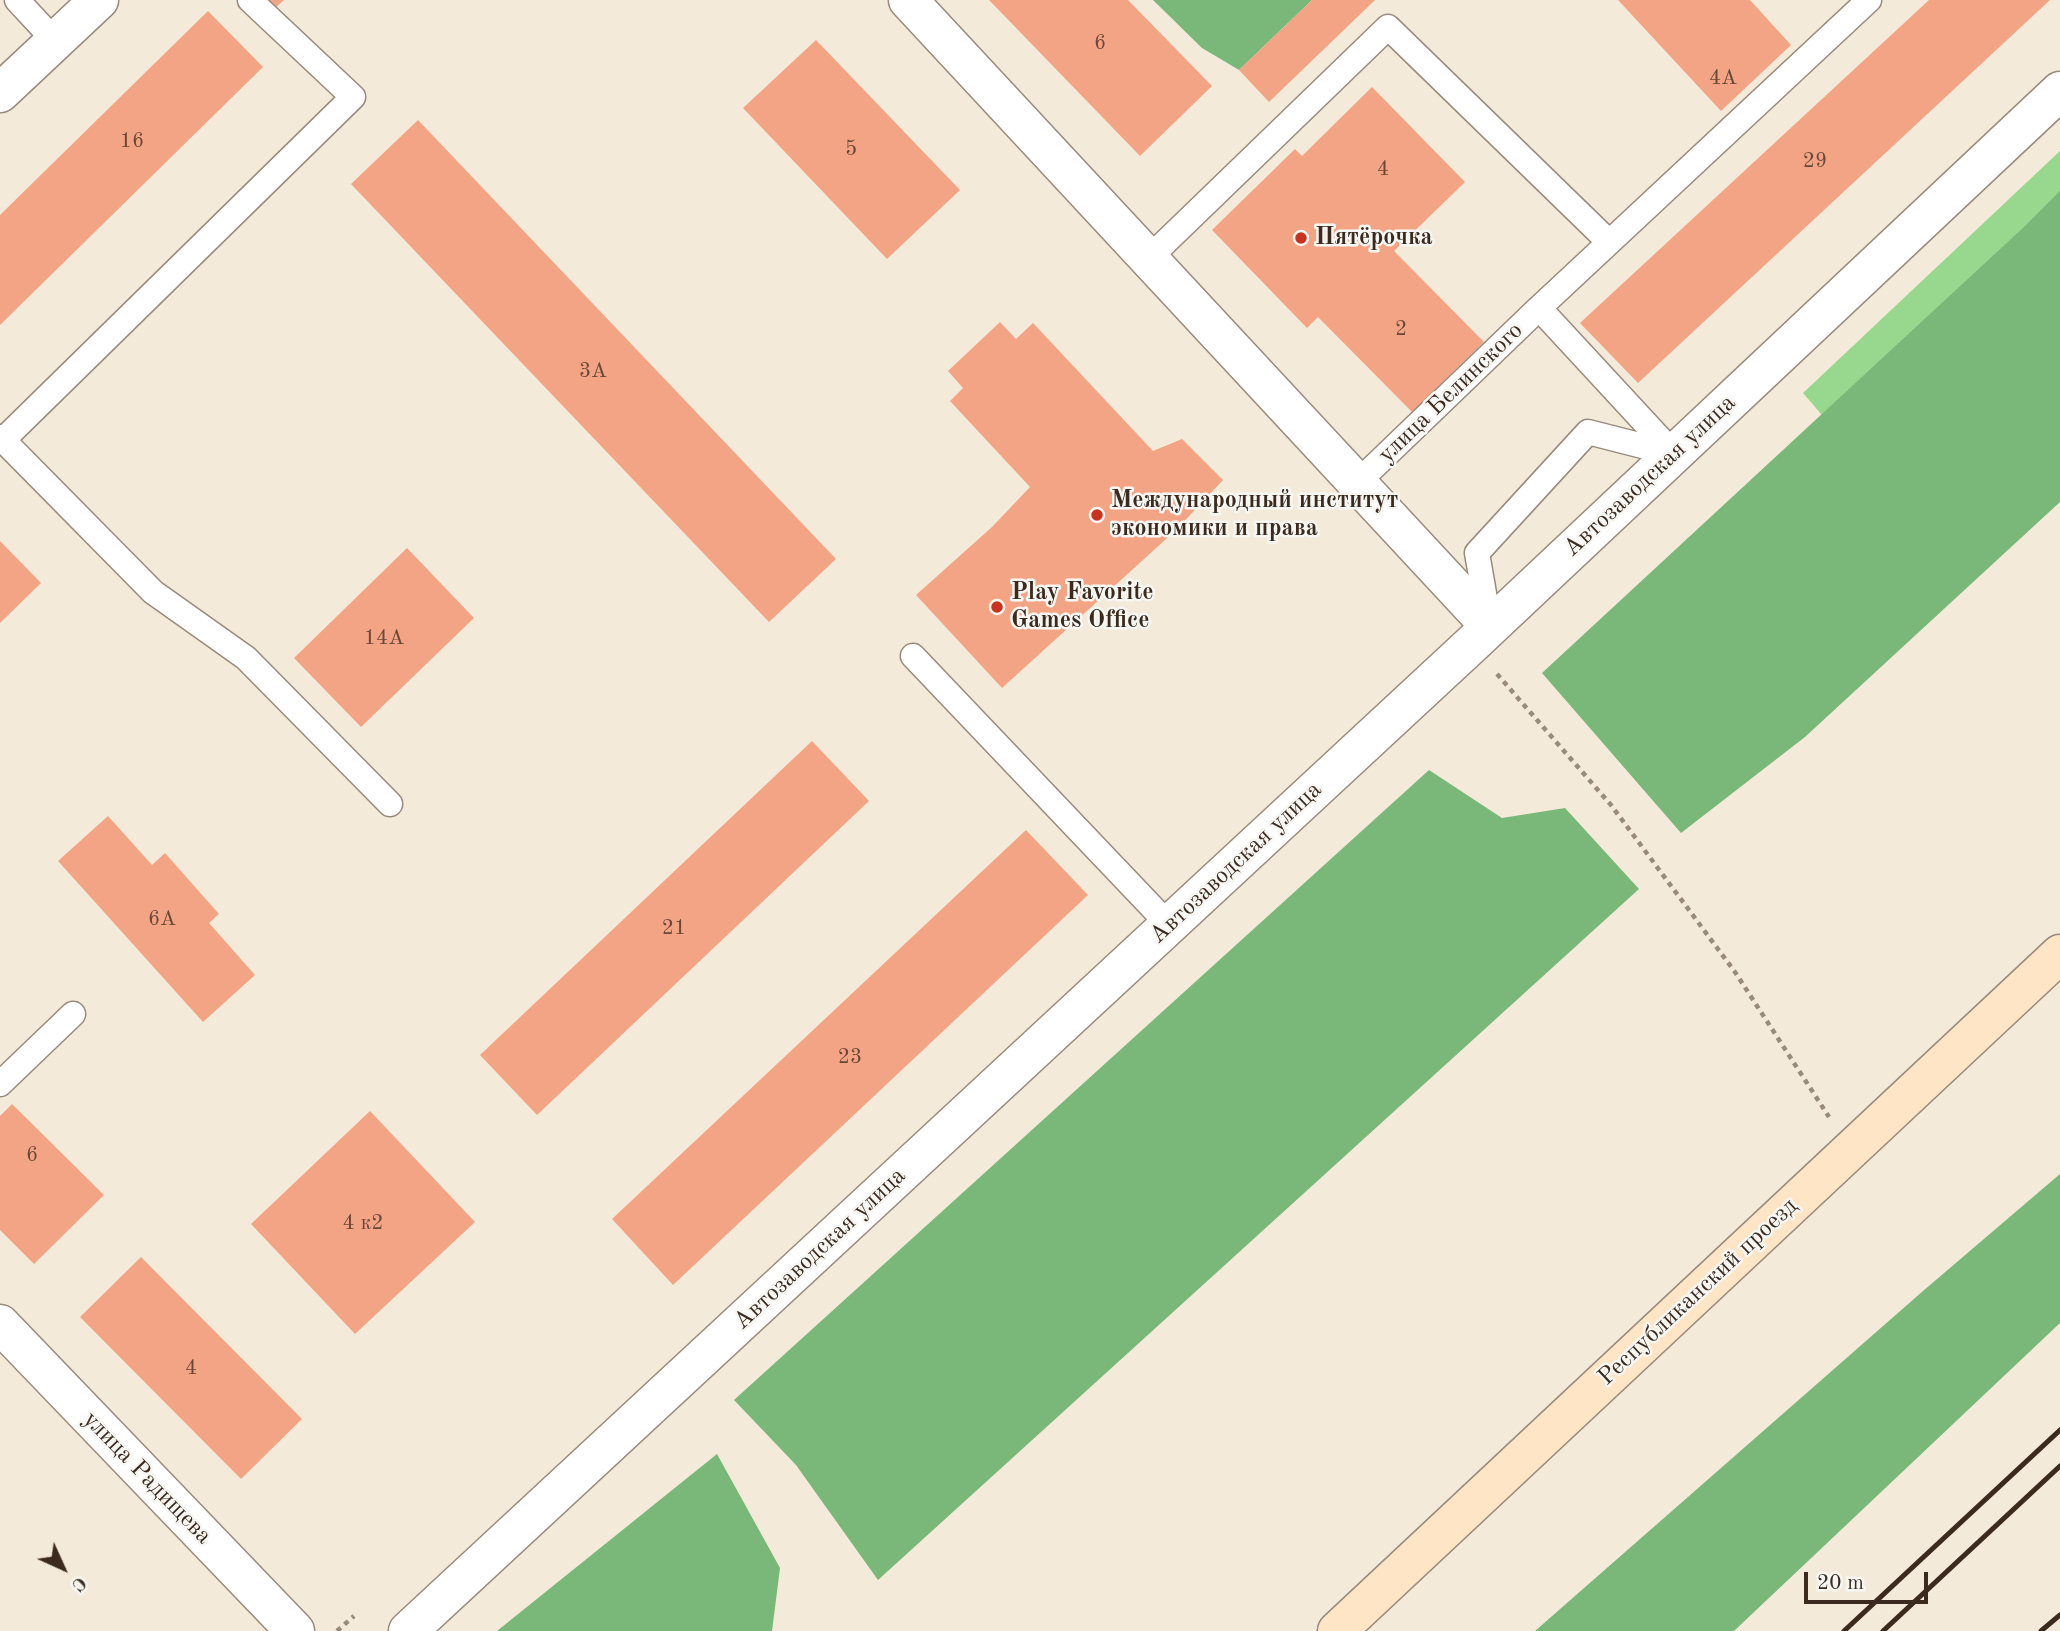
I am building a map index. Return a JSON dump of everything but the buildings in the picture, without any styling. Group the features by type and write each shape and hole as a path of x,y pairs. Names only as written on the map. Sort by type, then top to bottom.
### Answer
{"main road":[{"name":"Республиканский проезд","path":"1337,1631 2060,954"}],"street":[{"path":"0,93 99,0"},
{"name":"улица Белинского","path":"908,0 1357,483 1480,636"},
{"name":"Автозаводская улица","path":"408,1631 1480,636 2060,91"},
{"name":"улица Радищева","path":"0,1324 295,1631"}],"lane":[{"path":"17,0 55,41"},
{"path":"250,0 354,97 1,439 153,592 246,658 390,804"},
{"path":"1539,308 1869,0"},
{"path":"1148,259 1388,27 1609,242"},
{"name":"улица Белинского","path":"1357,483 1539,308 1674,454"},
{"path":"1480,636 1477,553 1588,432 1674,454"},
{"path":"913,656 1169,925"},
{"path":"0,1084 73,1014"}],"path":[{"path":"1480,636 1611,805 1735,972 1850,1151"},
{"path":"337,1631 354,1616"}],"green space":[{"path":"1153,0 1312,0 1239,70 1202,48"},
{"path":"2060,151 2060,253 1852,450 1803,393"},
{"path":"2060,191 2060,502 1805,737 1681,833 1542,673"},
{"path":"1429,770 1502,818 1565,808 1639,889 878,1580 796,1465 734,1400"},
{"path":"2060,1174 2060,1323 1734,1631 1535,1631 1923,1291"},
{"path":"717,1454 780,1568 772,1631 497,1631"}],"railway":[{"path":"1844,1631 2060,1430"},
{"path":"1883,1631 2060,1466"},
{"path":"2041,1631 2060,1615"}],"place":[{"name":"Пятёрочка","path":"1301,238"},
{"name":"Международный институт экономики и права","path":"1097,515"},
{"name":"Play Favorite Games Office","path":"997,607"}]}
